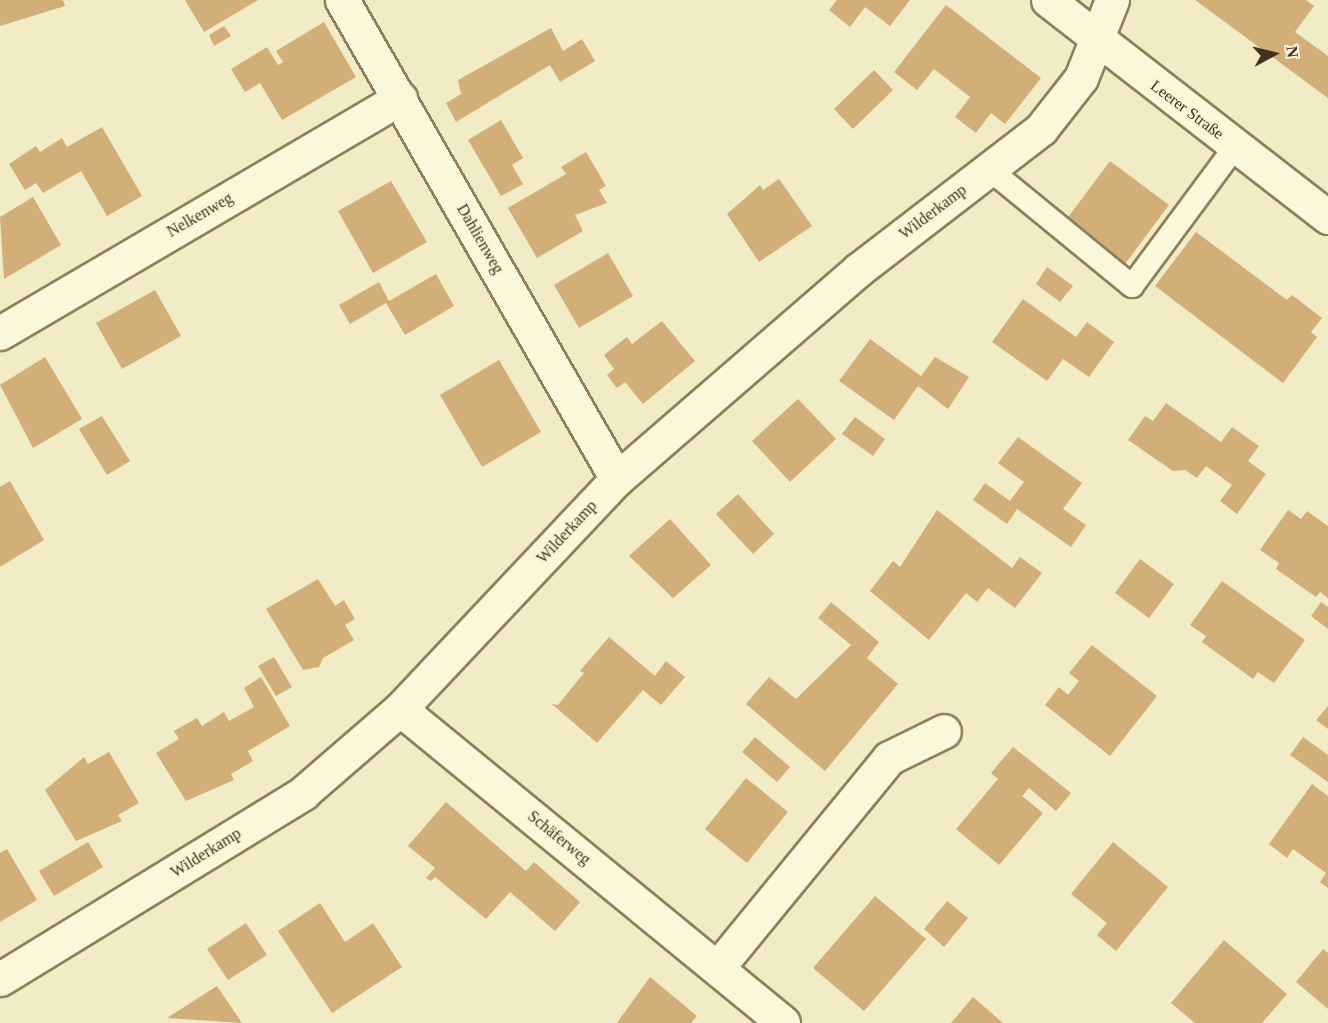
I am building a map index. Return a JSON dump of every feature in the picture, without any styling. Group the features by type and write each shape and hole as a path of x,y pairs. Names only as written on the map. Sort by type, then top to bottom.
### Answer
{"street":[{"name":"Dahlienweg","path":"342,0 617,479"},
{"name":"Leerer Straße","path":"1048,0 1096,40 1328,217"},
{"name":"Wilderkamp","path":"0,979 303,793 400,709 617,479 858,270 989,169 1063,106 1096,40 1112,0"},
{"name":"Nelkenweg","path":"0,333 400,98"},
{"name":"Schäferweg","path":"400,709 718,967 777,1021"},
{"path":"718,967 889,759 944,731"}],"lane":[{"path":"989,169 1132,286 1235,147"}],"building":[{"path":"0,0 63,0 65,6 0,26"},
{"path":"185,0 258,0 204,32"},
{"path":"837,0 910,0 890,26 865,7 850,27 829,10"},
{"path":"1195,0 1306,0 1314,6 1295,32 1328,56 1328,98"},
{"path":"946,5 1041,78 1005,124 991,113 976,133 955,117 970,97 934,69 917,90 894,72"},
{"path":"324,22 356,77 282,120 260,83 245,92 231,69 267,47 278,65 283,62 276,51"},
{"path":"224,26 231,36 214,46 209,35"},
{"path":"551,28 563,51 582,39 595,61 560,82 550,65 456,122 446,103 461,94 458,80"},
{"path":"874,70 893,90 853,129 834,109"},
{"path":"501,120 523,158 512,165 523,184 501,196 468,140"},
{"path":"102,127 142,196 107,216 81,171 43,193 36,183 25,190 9,164 36,146 40,152 62,138 67,147"},
{"path":"586,152 606,186 599,190 607,203 575,215 583,231 537,258 508,208 566,174 561,167"},
{"path":"1110,161 1169,205 1125,264 1066,220"},
{"path":"779,179 812,226 759,262 727,214 760,185 763,190"},
{"path":"391,181 427,242 373,273 338,211"},
{"path":"33,197 61,245 4,279 0,217"},
{"path":"1196,232 1287,300 1292,295 1322,318 1311,332 1317,337 1283,383 1155,286"},
{"path":"608,253 633,296 579,328 554,285"},
{"path":"1047,267 1073,286 1060,302 1036,284"},
{"path":"436,274 454,306 405,335 386,303 350,324 339,305 379,282 389,301"},
{"path":"155,290 181,336 122,369 96,323"},
{"path":"1023,299 1076,337 1087,322 1114,342 1089,377 1063,359 1047,381 992,342"},
{"path":"662,321 695,361 643,404 625,382 617,388 607,375 614,369 604,355 627,337 632,344"},
{"path":"870,339 921,376 935,357 969,377 948,409 918,386 894,420 839,381"},
{"path":"45,357 82,419 33,448 0,385"},
{"path":"499,360 541,432 482,467 440,395"},
{"path":"798,399 836,439 790,482 752,441"},
{"path":"1166,403 1221,442 1232,427 1259,446 1248,461 1266,474 1237,514 1220,501 1232,485 1206,466 1197,478 1185,470 1173,471 1128,440 1145,416 1153,421"},
{"path":"102,416 130,461 107,475 79,429"},
{"path":"855,417 885,439 873,456 842,434"},
{"path":"1018,437 1082,483 1063,509 1086,525 1071,547 1017,509 1007,524 973,500 985,483 1010,501 1024,482 998,463"},
{"path":"10,481 44,540 0,567 0,487"},
{"path":"738,494 774,534 753,554 716,514"},
{"path":"937,510 1012,568 1020,557 1042,573 1015,608 988,588 977,602 966,593 929,640 870,591 893,561 900,567"},
{"path":"1288,510 1301,519 1307,511 1328,526 1328,598 1320,592 1316,597 1276,569 1279,563 1260,550"},
{"path":"670,519 711,565 673,598 629,556"},
{"path":"1140,559 1174,584 1149,618 1115,593"},
{"path":"318,579 335,606 344,600 355,619 345,625 354,640 323,658 319,667 303,670 266,609"},
{"path":"1222,581 1305,640 1274,683 1258,672 1253,679 1202,642 1206,636 1190,625"},
{"path":"831,602 879,642 867,658 898,684 825,771 746,704 769,677 796,699 851,645 818,618"},
{"path":"1321,602 1328,607 1328,629 1311,616"},
{"path":"609,637 655,676 666,661 685,677 661,705 643,690 597,743 552,704 558,705 584,673 580,671"},
{"path":"1092,645 1157,696 1110,756 1045,705 1059,687 1068,695 1079,681 1069,673"},
{"path":"274,657 292,687 276,696 258,666"},
{"path":"261,677 290,726 248,751 253,761 231,774 234,780 186,801 156,753 179,739 174,731 197,718 202,726 224,712 229,721 254,707 244,688"},
{"path":"1328,706 1328,729 1316,720"},
{"path":"755,737 790,767 777,782 742,752"},
{"path":"1303,737 1328,755 1328,782 1290,755"},
{"path":"1013,747 1071,793 1056,811 1029,788 1022,796 1043,813 999,865 956,829 998,779 991,773"},
{"path":"109,752 139,803 118,815 122,821 76,841 45,790 84,757 88,764"},
{"path":"746,778 788,812 747,863 705,829"},
{"path":"1312,784 1328,796 1328,888 1320,882 1326,873 1293,849 1287,858 1269,844"},
{"path":"446,802 526,871 534,862 580,902 555,931 510,892 486,919 435,877 431,881 426,878 435,868 408,846"},
{"path":"88,842 103,867 54,896 39,871"},
{"path":"1113,842 1168,887 1116,951 1097,935 1107,923 1071,894"},
{"path":"7,849 37,900 0,922 0,853"},
{"path":"875,896 926,939 864,1011 813,968"},
{"path":"947,901 968,918 944,947 924,929"},
{"path":"320,903 345,942 373,923 402,967 332,1013 278,931"},
{"path":"246,923 267,955 228,980 207,949"},
{"path":"1224,940 1287,994 1262,1023 1195,1023 1171,1003"},
{"path":"1323,949 1328,953 1328,1009 1296,982"},
{"path":"650,977 697,1016 691,1023 617,1023"},
{"path":"217,986 242,1023 167,1018"},
{"path":"973,997 1003,1023 951,1023"}]}
